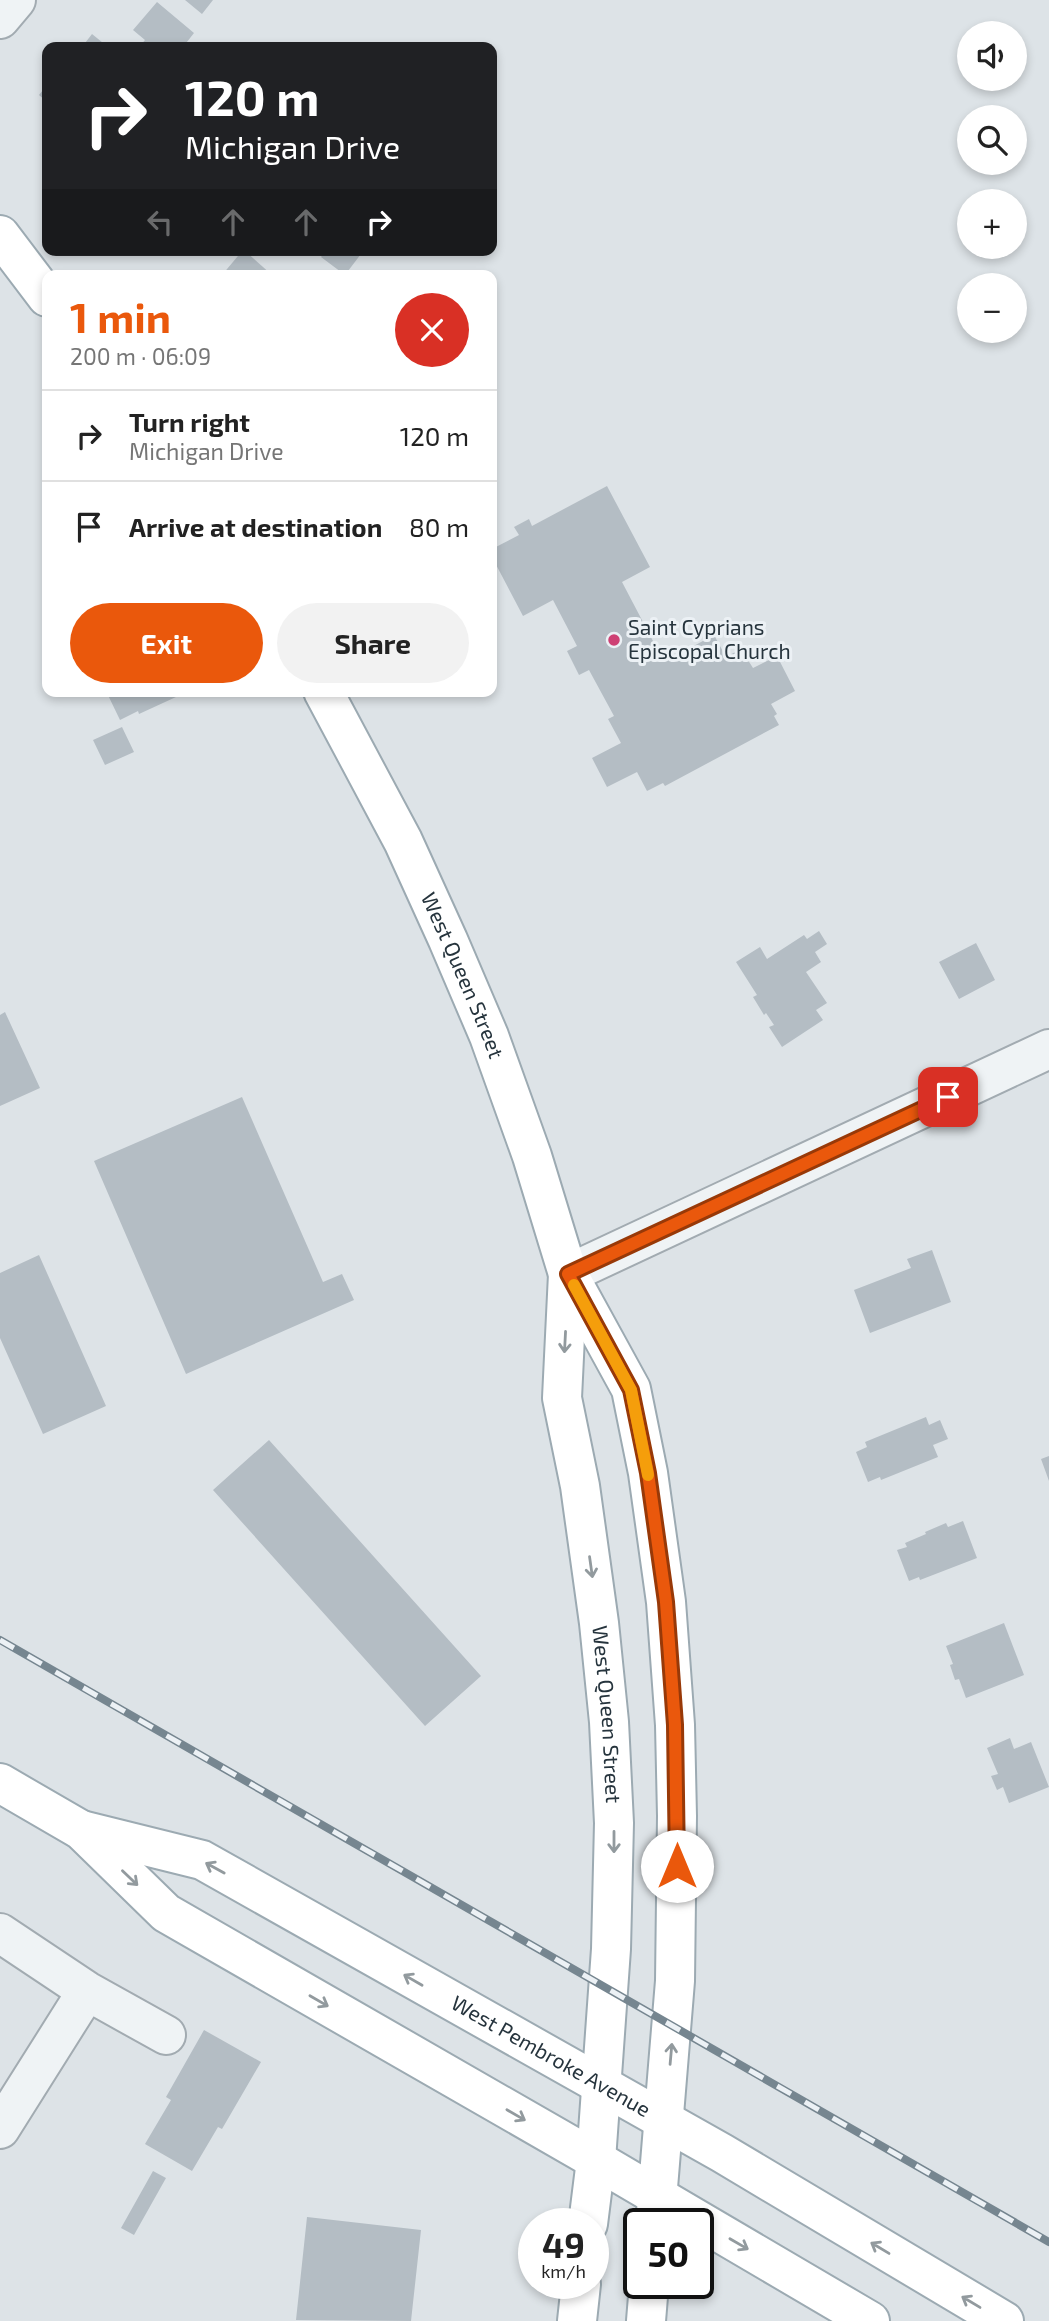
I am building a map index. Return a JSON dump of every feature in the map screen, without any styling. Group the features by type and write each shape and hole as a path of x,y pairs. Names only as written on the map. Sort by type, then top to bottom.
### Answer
{"main road":[{"path":"0,235 42,290"},
{"name":"West Queen Street","path":"326,697 402,841 448,940 489,1036 532,1156 568,1274 631,1390 648,1473 666,1602 675,1725 675,1993 657,2208"},
{"name":"West Queen Street","path":"568,1274 562,1398 580,1486 599,1623 609,1722 614,1823 611,1949 596,2160 590,2208"},
{"name":"West Pembroke Avenue","path":"0,1783 81,1830 166,1913 596,2160 655,2208"},
{"name":"West Pembroke Avenue","path":"81,1830 202,1860 665,2122 1004,2321"},
{"name":"West Pembroke Avenue","path":"714,2240 870,2321"},
{"path":"577,2321 579,2299"},
{"path":"646,2321 648,2299"}],"street":[{"path":"0,19 16,0"},
{"path":"568,1274 1049,1049"},
{"path":"0,1933 87,1991 166,2035"},
{"path":"0,2129 87,1991"}],"building":[{"path":"185,0 213,0 202,14"},
{"path":"157,2 194,33 187,42 143,42 145,40 133,30"},
{"path":"92,34 102,42 86,42"},
{"path":"238,256 251,256 266,270 226,270"},
{"path":"359,256 349,270 338,270 321,257"},
{"name":"Saint Cyprians Episcopal Church","path":"607,486 650,567 622,582 664,662 714,635 726,657 739,650 753,668 777,656 795,691 771,704 779,725 665,786 663,783 647,791 637,772 607,787 592,758 621,743 608,719 614,716 589,670 579,675 567,651 577,646 553,600 523,616 497,567 497,546 519,535 514,527 529,519 532,526"},
{"path":"109,697 176,697 139,714 138,711 120,720"},
{"path":"122,727 134,752 105,765 93,740"},
{"path":"819,931 827,944 815,952 821,962 806,972 827,1003 816,1010 823,1020 782,1047 769,1027 774,1025 753,997 757,995 736,962 760,947 767,959 804,935 807,939"},
{"path":"976,943 995,980 959,999 939,962"},
{"path":"5,1012 40,1088 0,1106 0,1015"},
{"path":"242,1097 323,1282 342,1274 354,1300 186,1374 94,1161"},
{"path":"932,1250 951,1302 870,1333 854,1290 911,1268 907,1259"},
{"path":"39,1255 106,1406 43,1434 0,1338 0,1273"},
{"path":"926,1417 929,1425 940,1420 948,1439 933,1445 938,1457 881,1480 880,1477 868,1482 856,1452 867,1447 865,1442"},
{"path":"269,1440 481,1676 425,1726 213,1490"},
{"path":"1049,1456 1049,1481 1041,1459"},
{"path":"963,1521 977,1558 920,1580 919,1577 909,1581 897,1550 907,1547 905,1543 926,1534 925,1532 946,1523 948,1527"},
{"path":"1004,1623 1024,1675 966,1698 959,1679 955,1680 950,1665 953,1664 946,1646"},
{"path":"1010,1738 1014,1749 1031,1742 1049,1787 1009,1803 1003,1787 997,1790 991,1776 998,1774 987,1748"},
{"path":"204,2030 261,2062 222,2129 218,2127 192,2171 145,2144 171,2100 166,2097"},
{"path":"153,2171 166,2178 134,2235 121,2228"},
{"path":"307,2217 421,2230 411,2321 296,2320"}],"railway":[{"path":"0,1640 1049,2242"}],"slow traffic":[{"path":"574,1285 631,1390 648,1475"}],"place":[{"name":"Saint Cyprians Episcopal Church","path":"614,640"}],"route":[{"path":"677,1866 675,1725 666,1602 648,1473 631,1390 568,1274 948,1097"}]}
